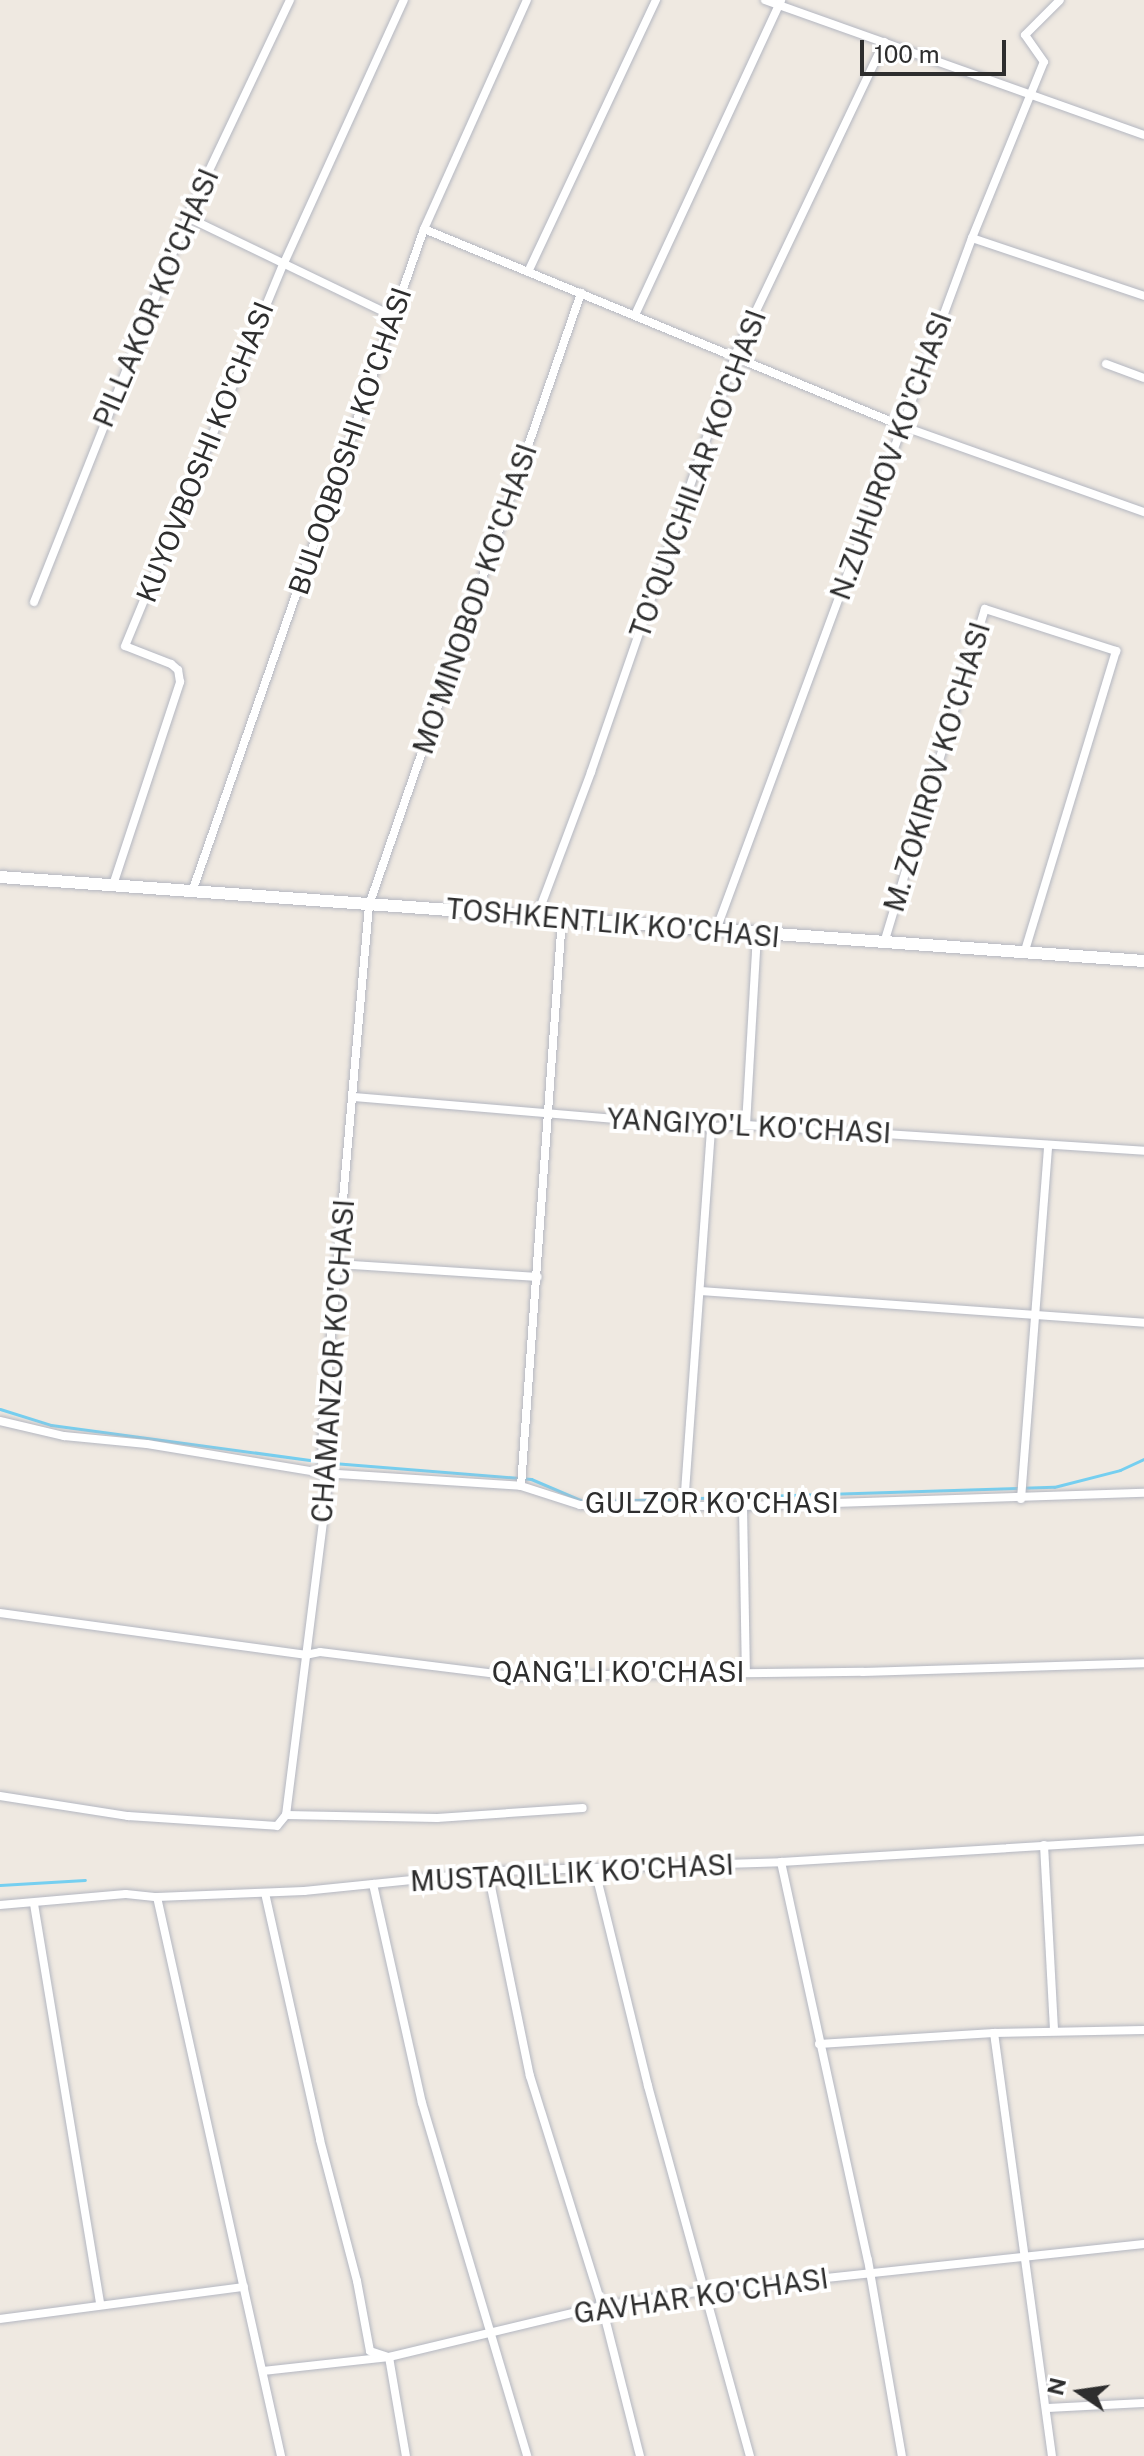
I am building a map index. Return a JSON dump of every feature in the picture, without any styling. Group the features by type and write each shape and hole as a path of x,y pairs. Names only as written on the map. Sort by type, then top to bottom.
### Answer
{"main road":[{"name":"TOSHKENTLIK KO'CHASI","path":"0,877 193,889 757,935 1144,961"}],"street":[{"name":"PILLAKOR KO'CHASI","path":"34,602 187,217 290,0"},
{"name":"KUYOVBOSHI KO'CHASI","path":"113,885 180,682 178,670 171,664 125,646 284,263 404,0"},
{"name":"BULOQBOSHI KO'CHASI","path":"193,889 424,229 527,0"},
{"path":"528,272 656,0"},
{"path":"765,0 780,2 1144,135"},
{"name":"N.ZUHUROV KO'CHASI","path":"716,930 972,238 1044,62 1025,35 1060,0"},
{"path":"635,315 780,2"},
{"name":"TO'QUVCHILAR KO'CHASI","path":"537,916 591,772 735,355 884,42"},
{"path":"187,217 393,316"},
{"path":"424,229 902,426 1144,512"},
{"path":"972,238 1144,296"},
{"name":"MO'MINOBOD KO'CHASI","path":"369,905 581,293"},
{"path":"1106,364 1144,378"},
{"name":"M. ZOKIROV KO'CHASI","path":"884,944 985,609 1116,651 1024,953"},
{"name":"CHAMANZOR KO'CHASI","path":"286,1815 327,1489 322,1473 337,1264 369,905"},
{"path":"521,1486 562,918"},
{"path":"746,1125 757,935"},
{"name":"YANGIYO'L KO'CHASI","path":"354,1097 711,1127 746,1125 1144,1151"},
{"path":"684,1506 711,1127"},
{"path":"1021,1499 1048,1145"},
{"path":"337,1264 538,1277"},
{"path":"701,1291 1144,1323"},
{"name":"GULZOR KO'CHASI","path":"0,1421 64,1436 147,1444 322,1473 521,1486 580,1505 743,1506 1144,1493"},
{"path":"743,1506 746,1672"},
{"name":"QANG'LI KO'CHASI","path":"0,1613 305,1655 320,1652 514,1676 1144,1663"},
{"path":"0,1796 128,1816 277,1826 286,1815 437,1818 583,1808"},
{"name":"MUSTAQILLIK KO'CHASI","path":"0,1905 126,1894 157,1897 265,1893 488,1872 781,1862 1144,1840"},
{"path":"1044,1845 1054,2031"},
{"path":"781,1862 870,2273 902,2456"},
{"path":"595,1870 750,2456"},
{"path":"488,1872 530,2076 602,2306 640,2456"},
{"path":"373,1884 422,2103 527,2456"},
{"path":"265,1893 320,2140 357,2281 370,2351 389,2357 406,2456"},
{"path":"157,1897 281,2456"},
{"path":"34,1904 100,2304"},
{"path":"819,2044 994,2033 1144,2030"},
{"path":"994,2033 1052,2456"},
{"name":"GAVHAR KO'CHASI","path":"263,2371 389,2357 602,2306 704,2291 1144,2244"},
{"path":"0,2319 244,2287"},
{"path":"1047,2408 1144,2403"}],"waterway":[{"path":"0,1409 51,1425 333,1463 531,1479 585,1502"},
{"path":"604,1501 1054,1487 1120,1470 1144,1459"},
{"path":"0,1885 85,1880"}]}
